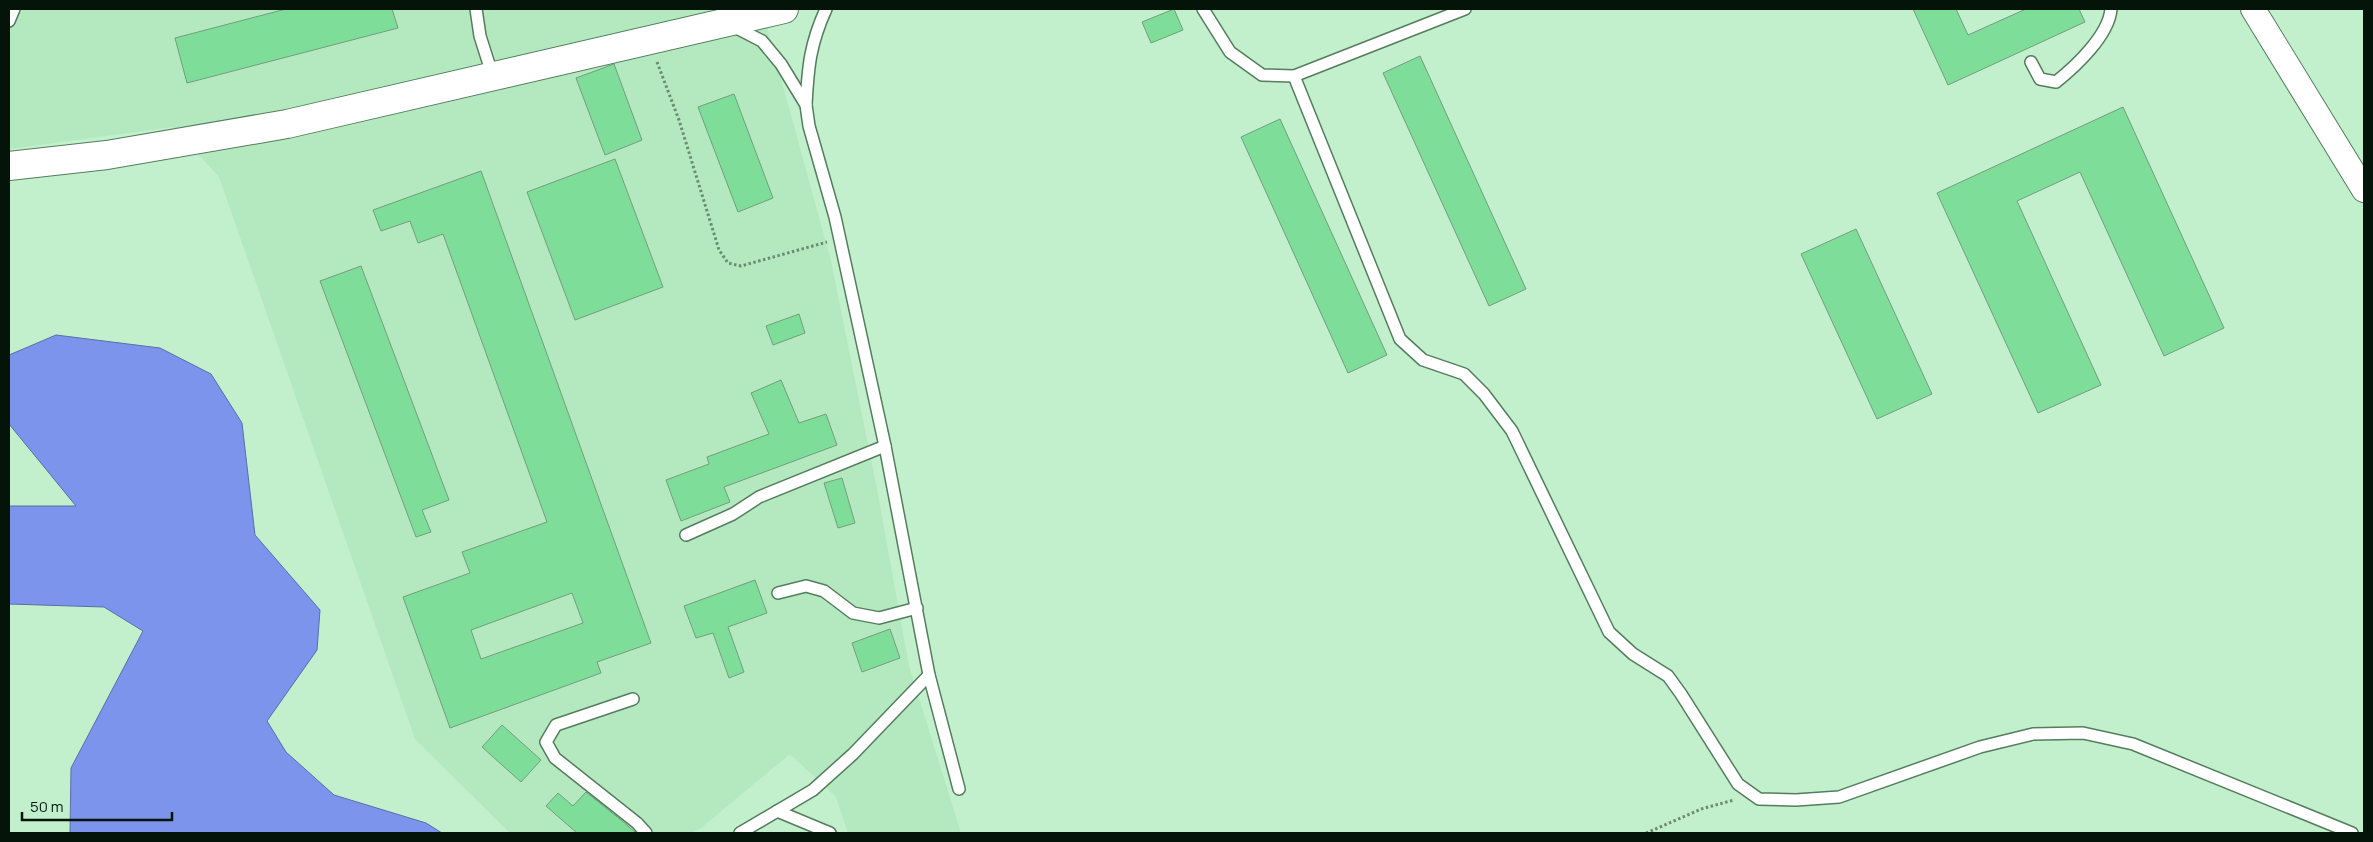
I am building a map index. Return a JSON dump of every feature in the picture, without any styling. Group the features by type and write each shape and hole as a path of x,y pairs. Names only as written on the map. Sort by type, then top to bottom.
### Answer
{"street":[{"path":"9,166 107,155 288,124 784,9"},
{"path":"2252,9 2364,190"}],"lane":[{"path":"9,21 14,9"},
{"path":"476,9 480,36 493,78"},
{"path":"826,9 809,57 806,105 839,239 885,446 930,675 959,789"},
{"path":"1203,9 1230,52 1262,75 1294,76 1465,9"},
{"path":"2031,62 2040,79 2056,82 2080,62 2110,19 2111,9"},
{"path":"726,23 762,41 780,64 806,105"},
{"path":"1294,76 1400,339 1423,360 1464,374 1484,394 1512,431 1609,632 1633,654 1668,676 1738,784 1759,799 1796,800 1839,797 1980,747 2033,734 2083,733 2133,744 2352,833"},
{"path":"686,535 733,514 759,497 885,446"},
{"path":"778,593 806,586 824,591 853,614 879,618 916,608"},
{"path":"740,833 813,790 853,754 930,675"},
{"path":"633,699 556,725 546,742 555,758 637,823 646,833"},
{"path":"777,811 830,833"}],"path":[{"path":"636,42 650,51 660,67 680,120 719,250 728,263 741,266 839,239"},
{"path":"1646,833 1701,809 1738,799 1759,799"}],"shaded area":[{"path":"9,9 762,9 831,261 877,489 909,666 961,833 848,833 836,797 790,754 701,828 691,833 510,833 415,739 219,177 173,127 9,149"}],"water":[{"path":"56,335 160,348 211,374 242,423 255,535 320,610 317,650 267,721 286,752 334,795 426,823 442,833 70,833 71,768 143,631 104,607 9,604 9,506 76,506 9,424 9,355"}],"building":[{"path":"286,9 392,9 398,28 187,83 175,38"},
{"path":"1174,9 1183,30 1151,43 1142,22"},
{"path":"1913,9 1956,9 1968,35 2026,9 2079,9 2085,22 1948,85"},
{"path":"1420,56 1526,289 1489,306 1383,73"},
{"path":"614,64 642,140 605,155 576,78"},
{"path":"734,94 773,198 738,212 698,107"},
{"path":"2123,107 2224,328 2164,356 2080,172 2017,201 2101,385 2038,413 1937,193"},
{"path":"1280,119 1387,355 1348,373 1241,137"},
{"path":"615,159 663,287 575,320 527,192"},
{"path":"481,171 651,643 597,662 601,673 450,728 403,597 470,573 462,552 547,522 443,234 418,243 410,221 381,231 373,210","holes":["572,593 583,623 481,659 471,630"]},
{"path":"1856,229 1932,394 1877,419 1801,254"},
{"path":"361,266 449,500 422,510 431,532 416,537 320,281"},
{"path":"799,314 805,333 773,345 766,326"},
{"path":"781,380 799,423 826,414 837,445 724,487 730,502 681,521 666,480 709,464 707,457 769,434 751,393"},
{"path":"842,478 855,523 838,528 824,483"},
{"path":"755,580 767,613 728,627 744,672 729,678 713,633 696,638 684,606"},
{"path":"890,629 900,658 862,672 852,643"},
{"path":"502,725 541,760 521,782 482,747"},
{"path":"586,792 636,833 577,833 546,806 558,793 573,806"}]}
